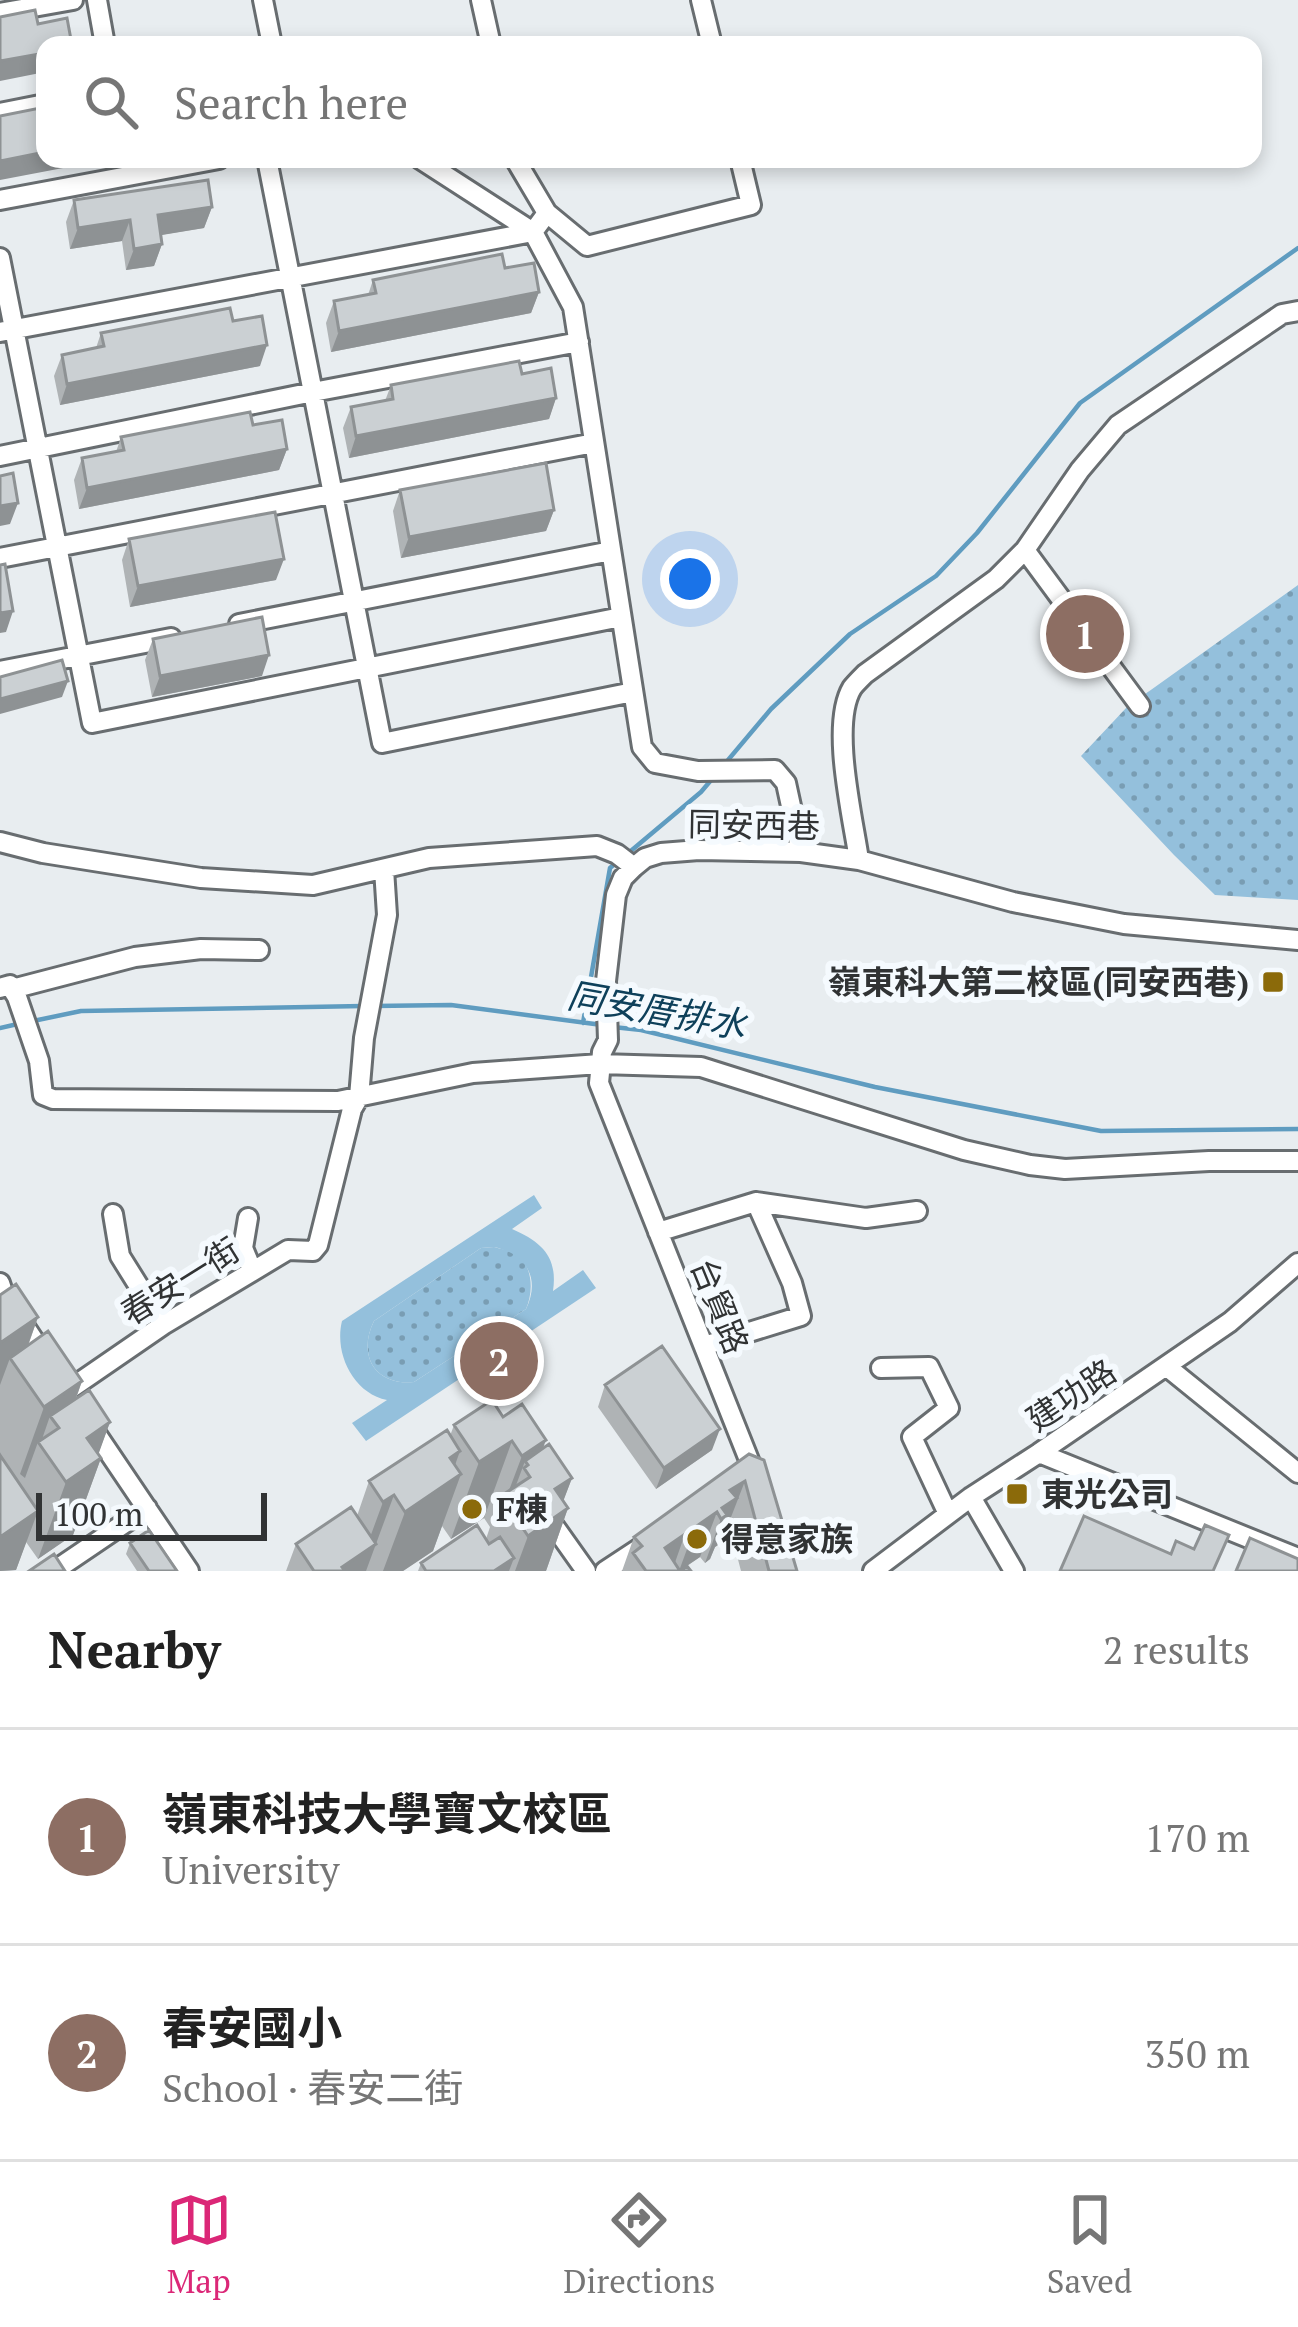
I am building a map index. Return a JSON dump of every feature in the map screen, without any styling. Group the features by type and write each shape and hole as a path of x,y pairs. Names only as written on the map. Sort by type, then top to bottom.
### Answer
{"street":[{"path":"0,13 73,0"},
{"path":"97,0 103,36"},
{"path":"263,0 270,36"},
{"path":"481,0 489,36"},
{"path":"701,0 710,36"},
{"path":"0,113 36,106"},
{"path":"0,200 129,168"},
{"path":"269,168 382,743 633,692"},
{"path":"434,168 533,232 573,307 642,747 655,763 698,772 776,770 786,783 801,852"},
{"path":"520,168 547,213 586,246 751,205 742,168"},
{"path":"7,330 533,232 547,213"},
{"path":"0,258 7,330 38,448 92,723 621,616"},
{"path":"859,860 842,753 846,702 853,687 996,579 1025,550 1095,449 1118,425 1282,314 1298,311"},
{"path":"0,456 579,342"},
{"path":"0,558 594,443"},
{"path":"1025,550 1140,706"},
{"path":"216,629 611,551"},
{"path":"0,671 194,633"},
{"path":"0,842 43,854 158,872 313,885 430,858 596,846 634,867 616,896 606,981 608,1040 600,1064"},
{"name":"同安西巷","path":"634,867 662,853 801,852 859,860 1013,902 1124,924 1298,940"},
{"path":"356,1103 387,915 384,868"},
{"path":"259,950 201,949 135,956 10,991 39,1061 43,1095 53,1099 356,1103 473,1073 600,1064 701,1067 964,1150 1030,1165 1065,1169 1298,1161"},
{"name":"台貿路","path":"600,1064 599,1083 761,1492"},
{"name":"春安一街","path":"67,1391 252,1270 288,1250 313,1251 323,1232 356,1103"},
{"path":"658,1232 756,1202 866,1218 916,1211"},
{"path":"704,1346 802,1316 756,1202"},
{"path":"113,1214 120,1256 163,1325"},
{"path":"248,1218 243,1248 252,1270"},
{"name":"建功路","path":"873,1571 970,1497 1229,1322 1298,1263"},
{"path":"1,1291 188,1571"},
{"path":"1166,1366 1298,1473"},
{"path":"881,1368 929,1367 949,1408 912,1437 948,1514"},
{"path":"1039,1453 1298,1558"},
{"path":"736,1485 754,1472"},
{"path":"970,1497 1014,1571"},
{"path":"538,1502 586,1571"},
{"path":"54,1571 147,1508"},
{"path":"605,1571 661,1534"}],"shaded area":[{"path":"1298,585 1298,900 1215,895 1081,756 1127,707"},
{"path":"534,1195 542,1208 512,1229 546,1252 553,1269 553,1291 583,1270 596,1288 366,1441 352,1423 387,1400 364,1389 349,1370 341,1346 342,1321","holes":["481,1248 505,1250 528,1269 532,1287 526,1309 414,1382 389,1379 373,1366 368,1345 374,1321"]},
{"path":"481,1248 514,1252 525,1263 531,1286 526,1309 414,1382 380,1373 369,1356 374,1321"}],"building":[{"path":"35,10 38,24 67,18 70,36 36,36 36,55 0,61 0,17"},
{"path":"36,109 36,154 0,161 0,116"},
{"path":"208,180 212,207 158,215 162,244 134,249 130,220 78,228 74,200"},
{"path":"502,254 505,268 534,263 539,292 339,331 334,301 376,293 373,280"},
{"path":"230,308 233,321 262,316 267,345 67,384 62,355 104,346 101,333"},
{"path":"519,361 522,374 551,368 556,398 356,436 351,407 393,399 391,385"},
{"path":"250,412 253,425 282,420 287,449 87,488 82,458 124,450 121,437"},
{"path":"546,463 554,510 409,537 400,490"},
{"path":"13,473 18,503 0,506 0,476"},
{"path":"275,512 284,559 138,586 129,539"},
{"path":"5,564 13,611 0,613 0,565"},
{"path":"262,617 269,655 160,676 153,639"},
{"path":"62,660 68,681 0,699 0,677"},
{"path":"16,1284 38,1317 0,1343 0,1295"},
{"path":"48,1331 82,1381 44,1407 10,1358"},
{"path":"662,1346 720,1429 664,1468 605,1385"},
{"path":"89,1390 110,1422 87,1438 101,1458 66,1482 38,1442 59,1428 50,1416"},
{"path":"492,1400 503,1417 522,1404 546,1440 522,1456 512,1441 479,1462 454,1425"},
{"path":"447,1430 460,1451 450,1458 461,1474 405,1512 394,1495 383,1502 369,1481"},
{"path":"549,1444 572,1478 555,1489 568,1508 528,1536 501,1496 530,1477 525,1461"},
{"path":"749,1454 764,1460 797,1571 769,1571 745,1481 730,1490 737,1498 722,1508 727,1515 721,1519 717,1512 691,1530 696,1537 690,1541 685,1534 665,1548 680,1571 646,1571 633,1553 642,1546 634,1537"},
{"path":"0,1455 38,1511 0,1537"},
{"path":"351,1507 376,1544 342,1567 345,1571 314,1571 296,1544"},
{"path":"1084,1516 1171,1554 1176,1541 1194,1549 1205,1525 1229,1535 1213,1571 1060,1571"},
{"path":"477,1525 489,1544 500,1537 514,1558 494,1571 426,1571 421,1563"},
{"path":"149,1530 177,1571 149,1571 130,1543"},
{"path":"1250,1538 1298,1559 1298,1571 1236,1571"},
{"path":"54,1554 65,1571 29,1571"}],"waterway":[{"path":"723,766 771,709 850,634 936,576 977,533 1080,403 1298,248"},
{"path":"626,855 712,779"},
{"path":"583,1023 610,868 617,862"},
{"name":"同安厝排水","path":"374,1006 451,1005 602,1025"},
{"name":"同安厝排水","path":"33,1021 81,1011 363,1006"},
{"name":"同安厝排水","path":"0,1028 22,1023"},
{"name":"同安厝排水","path":"613,1027 875,1087 1101,1131 1298,1129"}],"place":[{"name":"嶺東科技大學寶文校區","path":"1085,634"},
{"name":"嶺東科大第二校區(同安西巷)","path":"1273,982"},
{"name":"春安國小","path":"499,1361"},
{"name":"東光公司","path":"1017,1494"},
{"name":"F棟","path":"472,1509"},
{"name":"得意家族","path":"697,1539"}]}
